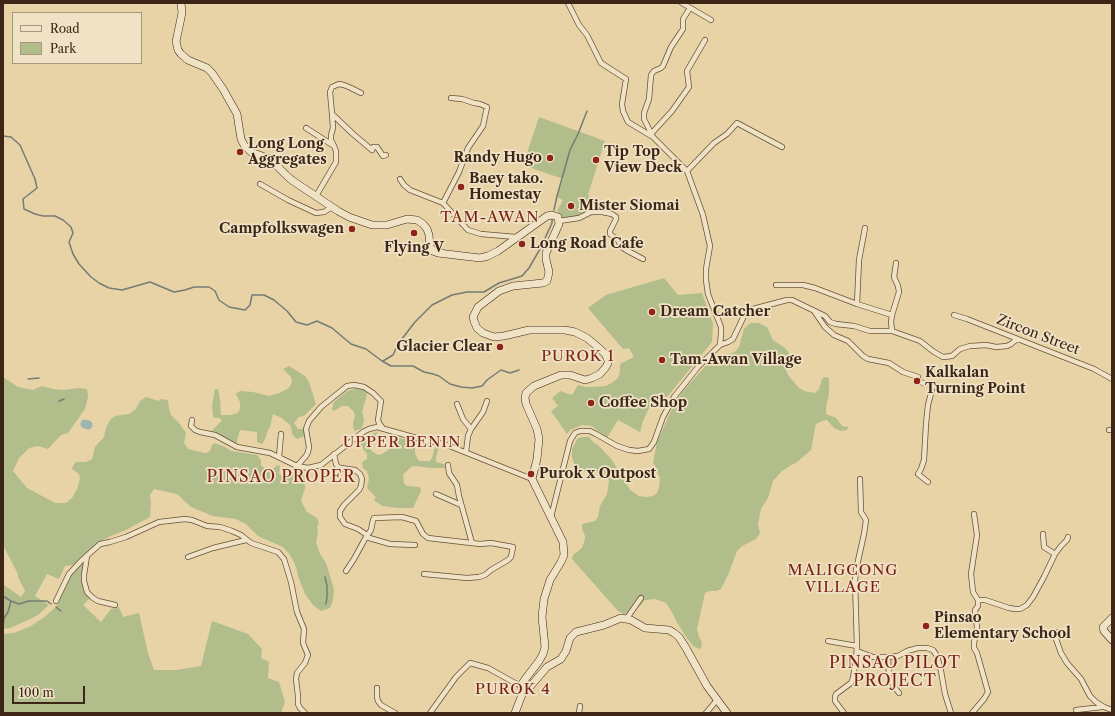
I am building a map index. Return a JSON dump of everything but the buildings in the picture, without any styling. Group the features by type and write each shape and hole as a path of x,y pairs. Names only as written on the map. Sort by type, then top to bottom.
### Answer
{"main road":[{"path":"181,3 182,13 176,37 178,50 188,60 207,68 212,73 237,114 240,135 244,145 251,152 270,158 287,176 349,217 372,225 387,225 407,219 414,219 426,226 431,249 433,251 438,253 484,257 498,251 547,216 557,216 559,221 546,253 549,272 547,281 543,283 513,286 499,291 481,304 476,310 474,317 474,322 478,328 483,333 494,337 529,330 572,331 587,338 606,354 608,358 608,364 606,367 600,374 592,378 585,380 570,375 561,375 534,386 526,393 526,404 537,429 539,439 537,459 532,479 563,542 564,555 550,580 544,599 542,617 545,647 543,654 526,678 515,713"},
{"path":"522,689 528,689 547,667 561,659 566,652 570,638 576,632 604,625 621,618 627,618 646,628 670,630 674,632 679,637 717,700 727,713"},
{"path":"1112,618 1103,627 1104,631 1112,640"}],"street":[{"path":"568,3 579,25 587,35 601,63 626,79 622,104 623,111 628,122 652,135 687,171 703,215 710,240 706,280 708,294 721,327 720,344"},
{"path":"682,3 711,20"},
{"path":"652,135 644,118 644,113 649,99 651,75 654,71 663,66 671,47 683,29 683,19 690,8"},
{"path":"652,135 689,87 687,71 705,40"},
{"path":"316,196 336,162 336,151 331,135 333,128 330,92 332,87 339,84 352,88 360,93"},
{"path":"443,203 459,172 468,148 483,126 488,107 462,99 451,98"},
{"path":"332,114 372,150 373,147 377,147 383,156 386,156"},
{"path":"687,171 714,143 727,134 737,123 782,147"},
{"path":"306,128 334,146"},
{"path":"400,179 410,190 443,203 468,230 481,234 516,237"},
{"path":"260,184 288,200 316,213 324,212 332,206"},
{"path":"559,221 579,218 591,212 612,214 616,217 616,219 610,234 619,241 620,246 643,259"},
{"path":"857,304 859,260 865,228"},
{"path":"892,331 892,315 899,292 894,277 896,263"},
{"path":"776,284 809,286 892,315"},
{"path":"551,517 570,441 575,433 580,431 590,431 617,446 629,450 638,451 649,449 654,442 663,417 674,397 698,367 720,344 733,339 744,316 753,309 792,300 825,316 830,322 854,326 870,331 892,331 920,341 943,357 952,356 960,350 970,346 1007,346 1017,339"},
{"path":"814,311 824,327 834,335 848,341 863,356 868,359 889,363 903,372 918,377 917,381 933,386 928,405 924,460 918,474 928,482"},
{"name":"Zircon Street","path":"954,315 1094,369 1112,378"},
{"path":"297,466 308,452 309,447 306,429 309,421 321,407 347,386 354,385 364,387 381,401 378,420 382,428"},
{"path":"466,452 468,436 483,412 487,401"},
{"path":"457,404 463,419 471,429"},
{"path":"192,420 191,426 195,430 215,435 233,445 242,448 270,453 297,466 308,468 315,468 320,465 363,432 374,427 447,445 532,479"},
{"path":"279,457 281,434"},
{"path":"334,454 338,467 355,470 360,474 362,480 361,486 340,511 340,517 345,524 358,529 366,536 390,544 414,545"},
{"path":"448,465 449,473 457,485 472,543"},
{"path":"844,713 835,698 836,694 851,683 855,670 857,649 855,581 866,520 861,512 860,479"},
{"path":"436,494 461,505"},
{"path":"972,713 988,692 974,648 977,627 975,610 978,606 978,600 973,592 971,574 977,535 974,514"},
{"path":"346,571 371,530 374,518 402,517 416,521 423,534 428,538 480,544 491,543 513,547 511,557 508,560 485,575 479,577 467,578 424,574"},
{"path":"56,601 69,574 100,544 126,537 158,522 185,518 207,526 220,527 241,535 246,540 257,546 278,552 284,559 288,569 297,612 304,629 303,643 308,655 306,663 297,673 296,679 298,704 303,712"},
{"path":"1043,534 1044,547 1055,554"},
{"path":"978,600 985,600 1009,608 1020,609 1033,597 1055,554 1067,540 1068,536"},
{"path":"188,557 213,548 246,540"},
{"path":"87,556 84,575 87,592 98,601 115,605"},
{"path":"627,618 641,598"},
{"path":"1056,632 1056,639 1065,660 1080,679 1090,696 1104,707 1112,710"},
{"path":"828,641 857,649 873,656 898,656 907,651 918,648 933,650 937,656 945,694 951,713"},
{"path":"888,657 889,676 892,685 899,693"},
{"path":"430,713 456,677 470,663 488,668 515,683 522,689"},
{"path":"377,688 378,701 385,708 395,713"},
{"path":"706,713 717,700"},
{"path":"579,713 580,706"},
{"path":"1076,710 1104,707"}],"green space":[{"path":"539,117 605,141 588,195 599,210 577,217 563,219 557,211 563,200 557,197 563,179 523,165"},
{"name":"Tam-Awan Village","path":"664,278 678,295 702,293 713,324 712,342 667,397 655,395 643,421 640,432 618,420 607,438 592,426 582,425 570,430 567,434 551,411 558,406 552,398 560,391 572,395 578,385 586,387 606,386 618,378 620,364 634,357 629,348 623,349 588,308 606,295"},
{"path":"751,323 758,323 767,327 773,340 785,348 789,353 785,368 788,375 798,387 804,391 815,393 819,389 822,379 824,377 829,378 829,393 826,414 836,418 842,426 847,427 849,425 847,430 841,431 834,428 827,420 816,424 811,450 796,463 782,471 773,481 768,498 761,509 758,525 760,533 756,539 741,547 737,551 721,589 705,593 697,629 702,642 701,648 699,649 693,646 687,638 666,603 655,599 645,600 632,612 624,614 618,611 572,559 573,555 582,548 585,539 582,524 595,521 598,517 600,506 607,494 609,482 608,478 604,474 597,472 583,472 575,467 572,457 572,449 578,438 589,437 612,460 630,490 639,496 653,496 657,493 659,488 660,478 653,462 657,442 670,413 682,392 711,360 721,355 736,351 739,347 744,329"},
{"path":"289,366 305,376 309,382 316,404 304,416 299,417 294,423 298,429 305,429 306,432 304,436 297,439 292,434 291,426 282,418 273,414 270,427 262,444 257,442 257,432 240,430 236,444 214,434 212,431 222,420 219,418 214,418 213,415 212,406 215,389 218,389 221,415 238,413 240,402 236,394 240,391 253,392 269,396 289,388 292,382 291,377 283,369"},
{"path":"3,377 18,387 33,390 42,386 62,390 80,388 87,389 88,397 85,409 68,433 61,435 48,449 38,446 29,448 19,458 13,471 27,488 55,503 66,503 72,498 80,479 79,474 72,469 73,466 76,462 86,462 92,459 95,447 104,437 110,420 115,416 129,414 136,409 140,401 146,397 159,401 161,399 168,400 171,415 186,433 184,443 188,449 206,453 210,451 212,445 215,443 231,451 257,455 261,460 261,465 270,471 278,465 280,466 279,474 286,478 291,475 294,469 304,473 305,488 301,501 307,512 317,518 319,523 317,527 318,533 316,542 320,554 326,563 334,589 333,600 330,608 321,611 313,605 305,594 294,562 283,547 258,536 246,524 236,519 213,516 191,507 177,494 154,489 150,495 150,517 99,542 74,565 65,566 59,579 47,574 35,596 49,605 38,615 10,628 3,629 3,558 4,585 21,597 25,591 3,545"},
{"path":"358,388 363,389 367,393 362,411 364,420 363,425 361,429 354,431 353,423 355,416 354,412 348,406 342,406 334,411 332,409 334,402 347,391"},
{"path":"377,432 378,436 371,441 368,447 378,455 390,449 395,441 394,437 415,442 415,453 419,461 430,461 436,446 439,448 436,462 444,464 445,468 414,466 403,475 404,483 407,486 420,487 421,491 413,508 382,506 374,500 376,497 367,488 369,479 367,471 363,468 362,462 367,459 367,454 359,444 365,437"},
{"path":"84,562 82,575 90,598 83,605 101,622 111,609 119,607 123,617 139,613 148,653 154,670 177,670 201,666 212,621 248,634 262,649 261,658 269,662 268,678 279,682 285,702 281,713 3,713 3,634 14,633 31,626 56,607 69,577"}],"waterway":[{"path":"554,210 570,150 587,111"},
{"path":"3,136 11,137 20,145 35,179 37,188 23,199 24,209 43,216 55,216 63,220 71,227 73,233 69,242 73,254 79,264 91,277 109,288 122,290 150,282 174,292 194,287 209,287 215,291 219,300 229,307 245,310 250,305 252,295 264,295 274,300 287,311 296,322 307,325 317,321 332,328 351,344 366,349 391,366 413,366 424,372 439,376 450,384 461,387 472,388 482,386 487,380 501,370 510,373 519,370"},
{"path":"383,361 393,355 398,344 415,322 432,305 452,295 467,292 484,292 499,283 522,276 529,268 540,249 552,220"},
{"path":"28,379 39,378"},
{"path":"59,401 64,399"},
{"path":"325,577 327,586 326,604"},
{"path":"3,596 19,604 29,601 47,601 51,604"},
{"path":"3,627 4,618 8,612 11,601"},
{"path":"56,607 61,611"}],"place":[{"name":"Long Long Aggregates","path":"240,152"},
{"name":"Randy Hugo","path":"550,158"},
{"name":"Tip Top View Deck","path":"596,160"},
{"name":"Baey tako. Homestay","path":"461,187"},
{"name":"Mister Siomai","path":"571,206"},
{"name":"Campfolkswagen","path":"352,229"},
{"name":"Flying V","path":"414,233"},
{"name":"Long Road Cafe","path":"522,244"},
{"name":"Dream Catcher","path":"652,312"},
{"name":"Glacier Clear","path":"500,347"},
{"name":"Tam-Awan Village","path":"662,360"},
{"name":"Kalkalan Turning Point","path":"917,381"},
{"name":"Coffee Shop","path":"591,403"},
{"name":"Purok x Outpost","path":"531,474"},
{"name":"Pinsao Elementary School","path":"926,626"}],"district":[{"name":"TAM-AWAN","path":"490,218"},
{"name":"PUROK 1","path":"578,357"},
{"name":"UPPER BENIN","path":"402,443"},
{"name":"PINSAO PROPER","path":"281,477"},
{"name":"MALIGCONG VILLAGE","path":"843,580"},
{"name":"PINSAO PILOT PROJECT","path":"895,672"},
{"name":"PUROK 4","path":"513,690"}]}
